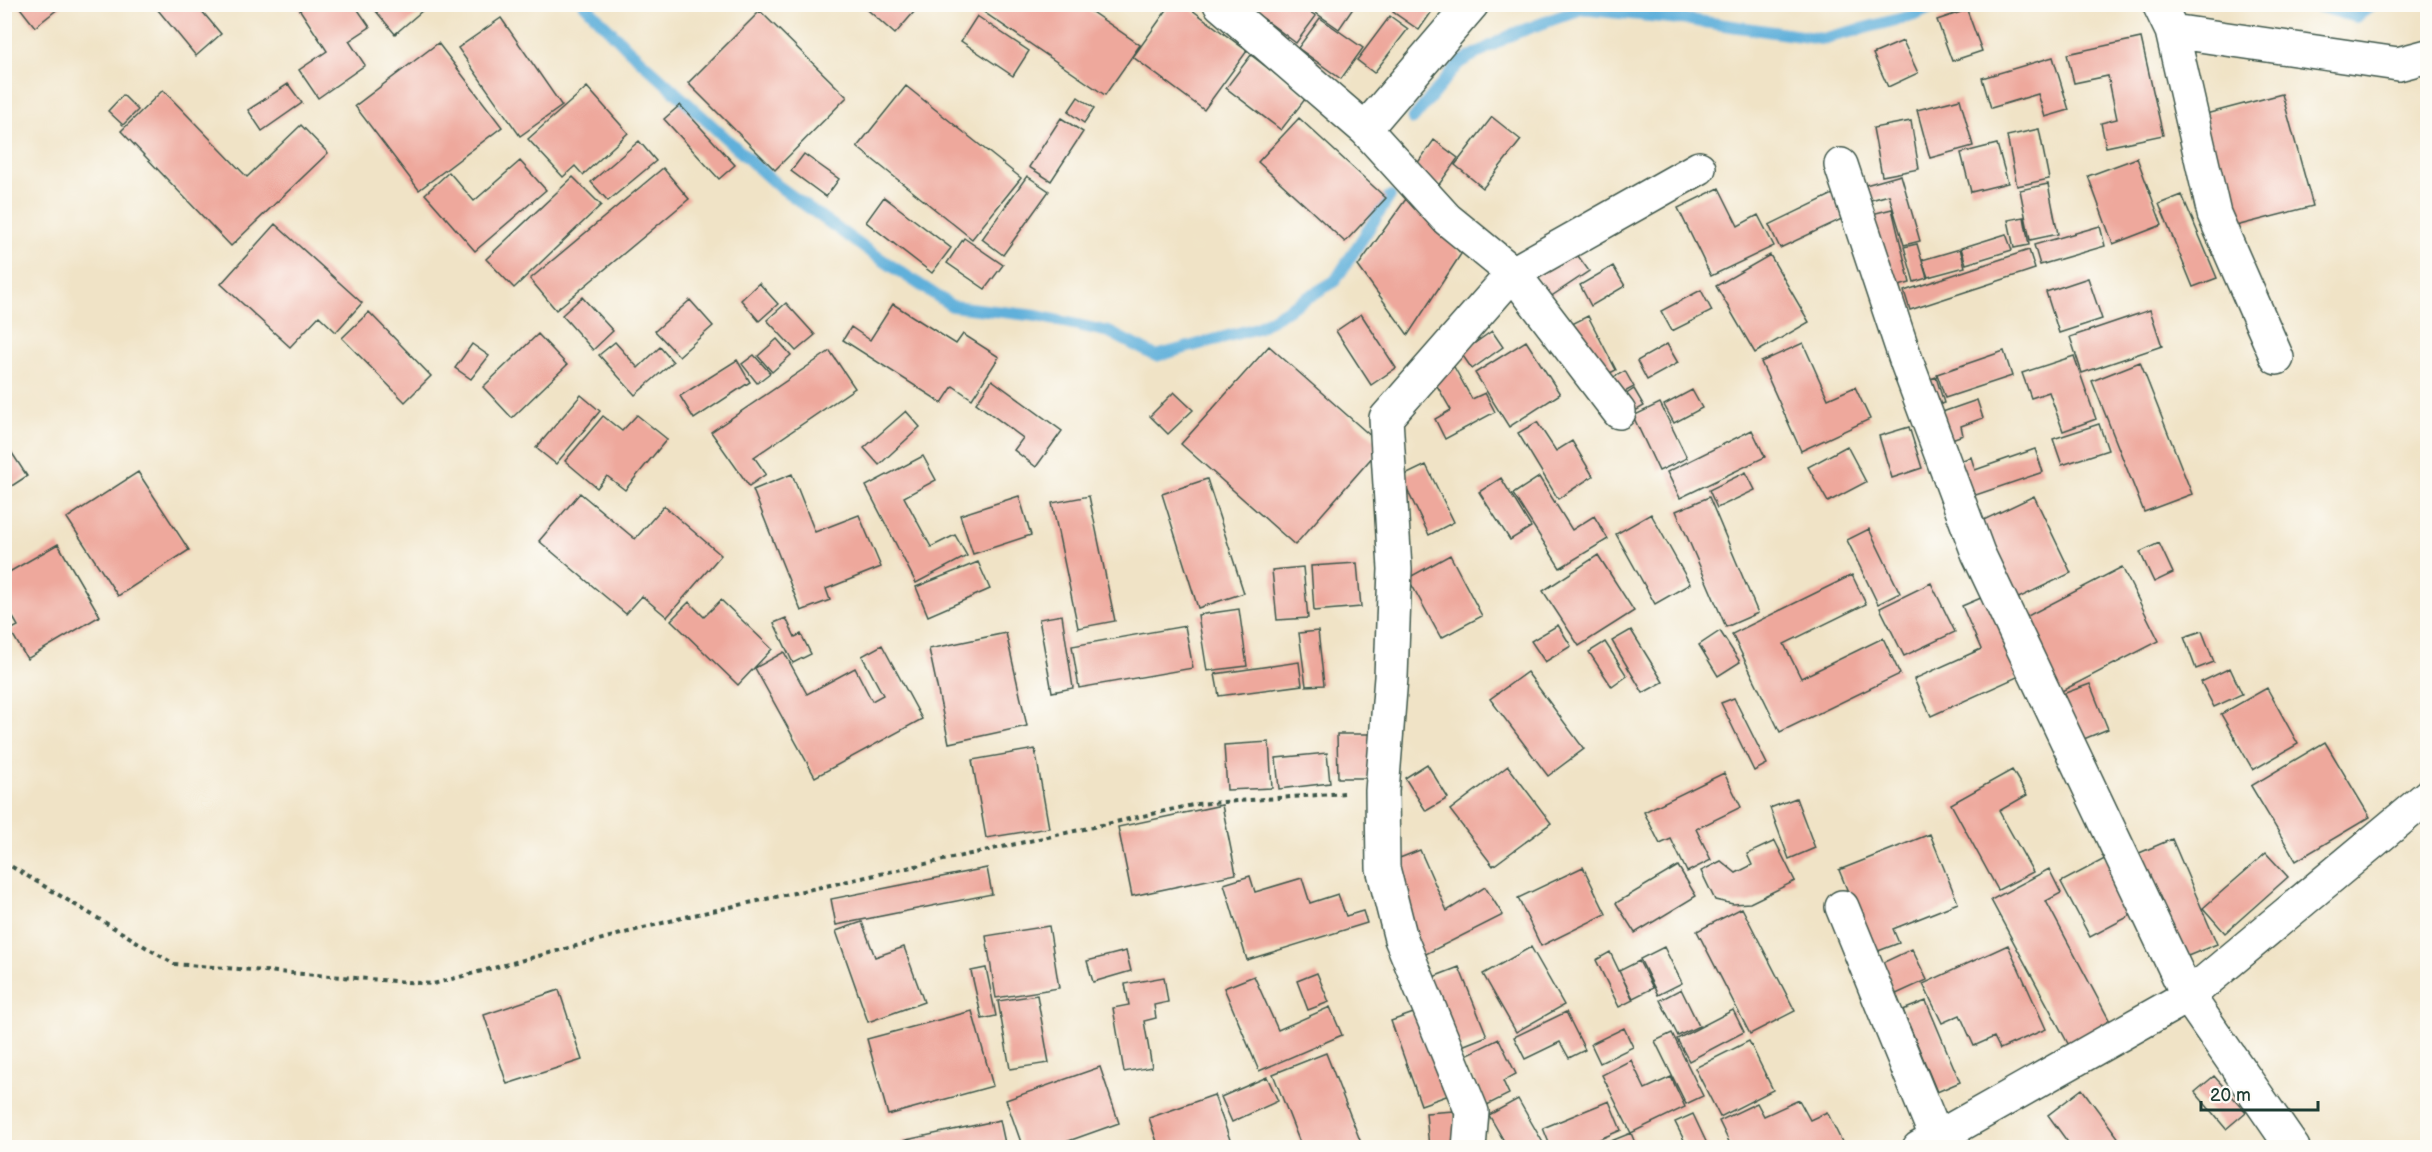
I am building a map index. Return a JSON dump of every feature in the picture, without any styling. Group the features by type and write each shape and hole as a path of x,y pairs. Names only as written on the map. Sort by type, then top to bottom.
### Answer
{"street":[{"path":"1220,4 1365,129 1447,219 1513,273 1619,412"},
{"path":"1365,129 1472,4"},
{"path":"2277,358 2214,214 2166,18 2398,64 2427,56"},
{"path":"1841,165 1907,363 1978,553 2188,996 2293,1148"},
{"path":"1469,1148 1472,1112 1401,939 1383,868 1382,790 1391,677 1395,569 1386,418 1513,273 1699,168"},
{"path":"1842,907 1928,1143 2188,996 2427,796"}],"path":[{"path":"4,862 174,964 433,984 685,917 1197,804 1382,790"}],"building":[{"path":"17,4 64,4 35,27"},
{"path":"153,4 196,4 221,34 196,56"},
{"path":"296,4 354,4 370,27 349,41 365,65 318,98 299,70 327,51"},
{"path":"370,4 430,4 395,34"},
{"path":"861,4 921,4 895,34"},
{"path":"972,4 1080,4 1140,45 1105,95"},
{"path":"1171,4 1184,4 1247,51 1204,110 1133,57"},
{"path":"1244,4 1311,4 1307,10 1316,16 1296,43"},
{"path":"1322,4 1356,4 1339,29 1316,13"},
{"path":"1399,4 1437,4 1419,30 1393,12"},
{"path":"1967,10 1982,51 1952,61 1937,20"},
{"path":"760,11 847,97 775,170 688,83"},
{"path":"977,16 1029,51 1013,76 961,41"},
{"path":"1390,16 1408,29 1374,73 1357,60"},
{"path":"501,18 562,106 520,136 458,48"},
{"path":"1320,18 1363,48 1341,79 1298,48"},
{"path":"2141,38 2163,135 2106,147 2101,123 2117,119 2108,76 2074,83 2067,54"},
{"path":"1903,41 1918,73 1888,87 1873,54"},
{"path":"438,43 502,127 419,190 355,106"},
{"path":"1251,55 1306,98 1281,130 1226,88"},
{"path":"2053,57 2069,110 2045,117 2038,94 1991,108 1982,78"},
{"path":"288,84 302,103 262,131 248,110"},
{"path":"906,86 1021,178 972,239 857,147"},
{"path":"587,87 628,133 583,175 575,166 563,177 528,139"},
{"path":"163,90 247,177 301,125 328,153 231,246 121,131"},
{"path":"2282,94 2313,206 2228,228 2198,116"},
{"path":"123,95 138,110 123,125 108,111"},
{"path":"1078,97 1094,108 1084,123 1068,112"},
{"path":"1960,99 1973,146 1930,158 1917,110"},
{"path":"680,105 735,165 719,179 664,119"},
{"path":"1492,117 1521,140 1483,188 1455,165"},
{"path":"1061,118 1083,132 1051,181 1029,167"},
{"path":"1299,118 1386,198 1345,242 1258,162"},
{"path":"1911,121 1919,169 1882,176 1873,128"},
{"path":"2039,129 2049,179 2017,186 2007,136"},
{"path":"1434,140 1458,158 1438,186 1414,168"},
{"path":"639,141 656,161 608,201 591,182"},
{"path":"1997,144 2008,183 1971,192 1961,153"},
{"path":"804,154 839,179 826,197 791,171"},
{"path":"2137,158 2162,225 2113,244 2088,176"},
{"path":"520,161 546,190 475,251 425,194 449,172 474,201"},
{"path":"663,168 689,199 556,310 530,279"},
{"path":"1901,175 1920,241 1904,245 1889,195 1867,201 1862,186"},
{"path":"1027,176 1049,191 1003,255 982,239"},
{"path":"573,177 601,205 514,288 486,259"},
{"path":"2048,184 2058,234 2030,240 2020,190"},
{"path":"1719,188 1738,226 1758,215 1774,246 1711,276 1678,208"},
{"path":"1411,192 1461,254 1408,335 1358,266"},
{"path":"1833,194 1844,218 1780,248 1769,225"},
{"path":"2182,195 2217,278 2193,287 2159,204"},
{"path":"884,197 951,248 932,273 866,222"},
{"path":"1892,209 1910,283 1891,288 1872,214"},
{"path":"2024,217 2029,245 2014,248 2008,220"},
{"path":"275,224 362,303 336,332 319,316 290,347 221,284"},
{"path":"2100,226 2105,246 2040,265 2034,245"},
{"path":"2006,234 2012,250 1966,264 1961,248"},
{"path":"964,238 1003,265 985,289 947,263"},
{"path":"1917,244 1927,278 1914,282 1904,247"},
{"path":"1573,249 1589,271 1550,297 1534,275"},
{"path":"1960,249 1965,267 1928,277 1922,260"},
{"path":"2029,250 2035,269 1910,310 1904,291"},
{"path":"1770,255 1809,322 1755,353 1716,286"},
{"path":"1613,266 1625,286 1591,306 1580,285"},
{"path":"2088,278 2102,319 2059,333 2046,292"},
{"path":"759,283 778,304 759,321 741,300"},
{"path":"1701,290 1712,311 1672,331 1661,311"},
{"path":"582,297 613,331 593,350 562,315"},
{"path":"690,300 713,326 679,356 655,331"},
{"path":"786,303 815,335 796,351 767,320"},
{"path":"893,304 956,344 963,334 999,357 972,399 953,386 942,403 843,340 851,327 870,340"},
{"path":"2150,310 2162,346 2082,373 2070,337"},
{"path":"369,312 431,376 405,402 342,338"},
{"path":"1361,314 1396,368 1371,385 1336,331"},
{"path":"1588,316 1616,370 1600,378 1572,324"},
{"path":"1492,331 1503,347 1472,369 1461,353"},
{"path":"538,334 567,365 512,418 483,387"},
{"path":"777,339 791,355 772,372 758,356"},
{"path":"1526,341 1560,394 1509,427 1475,373"},
{"path":"615,342 638,368 660,347 673,362 635,395 599,355"},
{"path":"1803,343 1828,399 1855,387 1870,419 1801,451 1761,362"},
{"path":"472,344 489,356 471,379 455,368"},
{"path":"1667,344 1678,363 1647,380 1637,361"},
{"path":"1269,346 1382,446 1295,545 1181,444"},
{"path":"830,351 855,388 754,457 766,474 749,486 711,432"},
{"path":"2004,351 2012,376 1945,398 1937,374"},
{"path":"754,355 770,373 757,383 742,364"},
{"path":"2074,356 2096,419 2063,431 2049,392 2031,398 2022,373"},
{"path":"737,360 750,382 694,419 680,396"},
{"path":"2140,362 2192,494 2144,512 2092,381"},
{"path":"1453,365 1472,399 1485,393 1495,412 1445,439 1435,419 1451,410 1432,377"},
{"path":"1625,371 1634,387 1617,396 1608,380"},
{"path":"1936,377 1944,403 1927,408 1919,383"},
{"path":"992,380 1062,431 1036,467 1014,450 1023,438 976,403"},
{"path":"1634,389 1644,406 1628,415 1619,399"},
{"path":"1692,390 1702,408 1674,423 1664,405"},
{"path":"1174,392 1193,410 1168,434 1150,416"},
{"path":"581,395 600,411 556,464 536,448"},
{"path":"1977,400 1983,418 1961,426 1963,435 1940,443 1931,416"},
{"path":"1660,403 1687,458 1659,471 1633,416"},
{"path":"906,411 920,427 879,465 864,448"},
{"path":"637,415 667,439 625,490 607,476 597,488 565,461 603,416 622,431"},
{"path":"1537,422 1556,451 1572,441 1593,476 1558,499 1518,433"},
{"path":"2099,424 2108,450 2062,465 2053,439"},
{"path":"1909,427 1922,468 1892,478 1879,436"},
{"path":"1752,430 1765,457 1680,498 1667,472"},
{"path":"1847,446 1866,482 1828,502 1808,467"},
{"path":"2035,449 2043,472 1961,500 1949,465 1971,457 1975,470"},
{"path":"10,450 27,476 4,491 4,454"},
{"path":"923,456 936,480 904,497 931,547 955,535 967,556 916,583 866,486"},
{"path":"1426,465 1454,522 1429,535 1401,477"},
{"path":"138,472 189,550 118,596 67,518"},
{"path":"1746,472 1755,490 1717,508 1709,490"},
{"path":"792,474 815,532 859,515 881,567 826,589 830,600 801,611 753,490"},
{"path":"1539,477 1572,530 1594,516 1608,539 1560,568 1513,494"},
{"path":"1501,478 1531,527 1510,540 1479,492"},
{"path":"1207,479 1244,593 1198,608 1162,494"},
{"path":"580,493 635,539 664,506 721,555 667,617 642,596 626,614 539,541"},
{"path":"1019,496 1031,535 973,554 960,515"},
{"path":"1089,496 1115,621 1078,628 1052,503"},
{"path":"2034,496 2071,573 2010,602 1973,525"},
{"path":"1709,497 1758,613 1726,627 1676,511"},
{"path":"1651,514 1690,584 1655,604 1616,534"},
{"path":"1869,529 1900,593 1878,604 1847,540"},
{"path":"2159,543 2173,573 2154,582 2140,552"},
{"path":"58,544 100,616 27,659 10,630 18,626 4,602 4,575"},
{"path":"1450,555 1482,616 1441,638 1408,578"},
{"path":"1598,555 1634,611 1579,646 1543,591"},
{"path":"978,562 990,589 928,616 916,587"},
{"path":"1357,563 1361,607 1314,611 1311,566"},
{"path":"1303,567 1308,618 1277,620 1272,570"},
{"path":"2122,567 2159,641 2058,693 2020,620"},
{"path":"1852,575 1866,604 1784,644 1801,678 1883,638 1900,674 1780,732 1732,634"},
{"path":"1931,583 1955,632 1904,656 1880,608"},
{"path":"1988,595 2024,674 1931,716 1914,679 1981,649 1962,606"},
{"path":"721,600 772,649 738,685 671,620 689,602 704,617"},
{"path":"1239,609 1247,666 1207,671 1198,615"},
{"path":"1062,615 1073,688 1052,692 1039,619"},
{"path":"786,618 795,637 801,634 811,654 793,663 774,623"},
{"path":"1558,625 1571,646 1545,662 1531,641"},
{"path":"1185,626 1193,668 1079,688 1072,646"},
{"path":"1631,630 1663,682 1643,693 1612,641"},
{"path":"1318,631 1324,685 1306,686 1299,633"},
{"path":"1720,631 1740,662 1718,676 1699,645"},
{"path":"2202,631 2214,662 2196,669 2184,637"},
{"path":"1006,633 1027,726 949,743 929,649"},
{"path":"1605,642 1627,676 1612,687 1589,652"},
{"path":"882,645 922,719 815,777 755,668 784,652 807,694 855,668 872,701 883,695 862,656"},
{"path":"1299,662 1302,685 1219,696 1215,674"},
{"path":"2230,668 2242,694 2214,707 2201,682"},
{"path":"1527,672 1584,749 1548,776 1490,699"},
{"path":"2090,684 2108,729 2079,741 2060,695"},
{"path":"2267,688 2298,744 2253,770 2221,714"},
{"path":"1734,698 1767,764 1754,771 1721,703"},
{"path":"1337,734 1374,734 1375,778 1338,778"},
{"path":"1269,742 1272,788 1227,790 1224,745"},
{"path":"2325,742 2370,817 2296,861 2251,786"},
{"path":"1035,749 1049,828 986,838 972,760"},
{"path":"1327,753 1330,783 1279,789 1276,758"},
{"path":"1427,764 1448,798 1426,811 1405,778"},
{"path":"1508,766 1551,823 1493,866 1450,810"},
{"path":"2012,770 2027,795 1999,811 2033,872 1998,890 1951,804"},
{"path":"1724,773 1741,807 1696,829 1711,860 1687,872 1671,839 1660,844 1644,812"},
{"path":"1796,798 1815,848 1789,859 1770,808"},
{"path":"1222,805 1236,874 1132,896 1118,827"},
{"path":"1930,834 1958,903 1893,929 1899,943 1873,953 1839,870"},
{"path":"2172,839 2217,944 2183,958 2137,854"},
{"path":"1775,841 1795,881 1750,903 1733,904 1715,900 1701,871 1721,861 1736,873 1752,865 1747,854"},
{"path":"1420,850 1447,911 1485,887 1503,915 1418,958 1387,863"},
{"path":"2266,853 2288,877 2225,933 2203,908"},
{"path":"2114,854 2143,909 2090,937 2061,882"},
{"path":"1678,866 1696,896 1635,933 1616,903"},
{"path":"1583,867 1606,914 1541,946 1518,898"},
{"path":"987,868 992,894 836,925 831,899"},
{"path":"2049,869 2061,893 2046,901 2114,1029 2072,1051 1991,900"},
{"path":"1250,876 1255,892 1302,878 1310,903 1338,894 1346,916 1363,911 1367,923 1247,960 1224,884"},
{"path":"1742,908 1795,1011 1750,1034 1697,931"},
{"path":"862,922 875,957 904,947 924,1002 868,1022 836,931"},
{"path":"1049,926 1059,988 996,998 986,936"},
{"path":"2008,945 2046,1029 2000,1049 1994,1037 1974,1046 1960,1015 1942,1023 1923,984"},
{"path":"1531,947 1564,1005 1516,1032 1483,974"},
{"path":"1664,947 1682,983 1658,995 1640,959"},
{"path":"1912,949 1927,980 1894,995 1880,964"},
{"path":"1126,951 1131,971 1093,982 1087,961"},
{"path":"1610,952 1633,1000 1619,1007 1596,960"},
{"path":"1639,961 1653,988 1633,998 1619,971"},
{"path":"1459,967 1487,1036 1457,1048 1428,979"},
{"path":"986,968 996,1016 982,1019 971,971"},
{"path":"1317,973 1329,1002 1308,1010 1297,981"},
{"path":"1254,976 1278,1030 1330,1007 1342,1035 1259,1071 1224,988"},
{"path":"1164,977 1168,1002 1154,1005 1156,1018 1144,1021 1152,1067 1124,1072 1113,1008 1129,1005 1125,984"},
{"path":"1681,989 1699,1026 1678,1036 1660,1000"},
{"path":"559,990 582,1060 507,1084 484,1015"},
{"path":"1037,995 1049,1063 1010,1069 998,1001"},
{"path":"1926,1001 1960,1082 1937,1092 1903,1010"},
{"path":"1422,1010 1452,1094 1421,1105 1391,1021"},
{"path":"1733,1010 1744,1032 1689,1061 1677,1039"},
{"path":"972,1011 993,1086 888,1115 867,1039"},
{"path":"1566,1012 1585,1050 1569,1058 1560,1042 1525,1059 1514,1037"},
{"path":"1624,1028 1633,1047 1600,1063 1591,1044"},
{"path":"1672,1033 1703,1096 1686,1104 1655,1041"},
{"path":"1499,1039 1516,1074 1503,1081 1509,1094 1487,1105 1464,1056"},
{"path":"1749,1041 1773,1090 1720,1117 1695,1068"},
{"path":"1326,1053 1363,1148 1302,1148 1273,1074"},
{"path":"1631,1060 1645,1089 1671,1077 1685,1107 1631,1133 1602,1075"},
{"path":"1100,1067 1119,1123 1049,1148 1023,1148 1006,1100"},
{"path":"2214,1076 2246,1112 2226,1129 2195,1092"},
{"path":"1267,1077 1278,1101 1232,1122 1221,1097"},
{"path":"2082,1089 2120,1140 2110,1148 2072,1148 2048,1115"},
{"path":"1214,1095 1233,1148 1159,1148 1149,1118"},
{"path":"1518,1099 1546,1148 1508,1148 1489,1115"},
{"path":"1799,1100 1810,1120 1827,1112 1845,1148 1732,1148 1719,1121 1757,1103 1764,1116"},
{"path":"1609,1101 1621,1130 1579,1148 1551,1148 1543,1128"},
{"path":"1454,1111 1458,1148 1429,1148 1426,1113"},
{"path":"1693,1114 1709,1148 1688,1148 1675,1122"},
{"path":"1000,1120 1006,1148 902,1148 901,1141"},
{"path":"1631,1133 1637,1148 1596,1148 1596,1147"}],"waterway":[{"path":"584,4 628,49 777,185 863,247 952,306 1037,316 1109,332 1156,356 1257,328 1335,281 1390,196"},
{"path":"1413,119 1459,63 1513,34 1581,9 1690,20 1822,39 1915,15 1938,4"},
{"path":"2310,4 2356,17 2374,4"}]}
